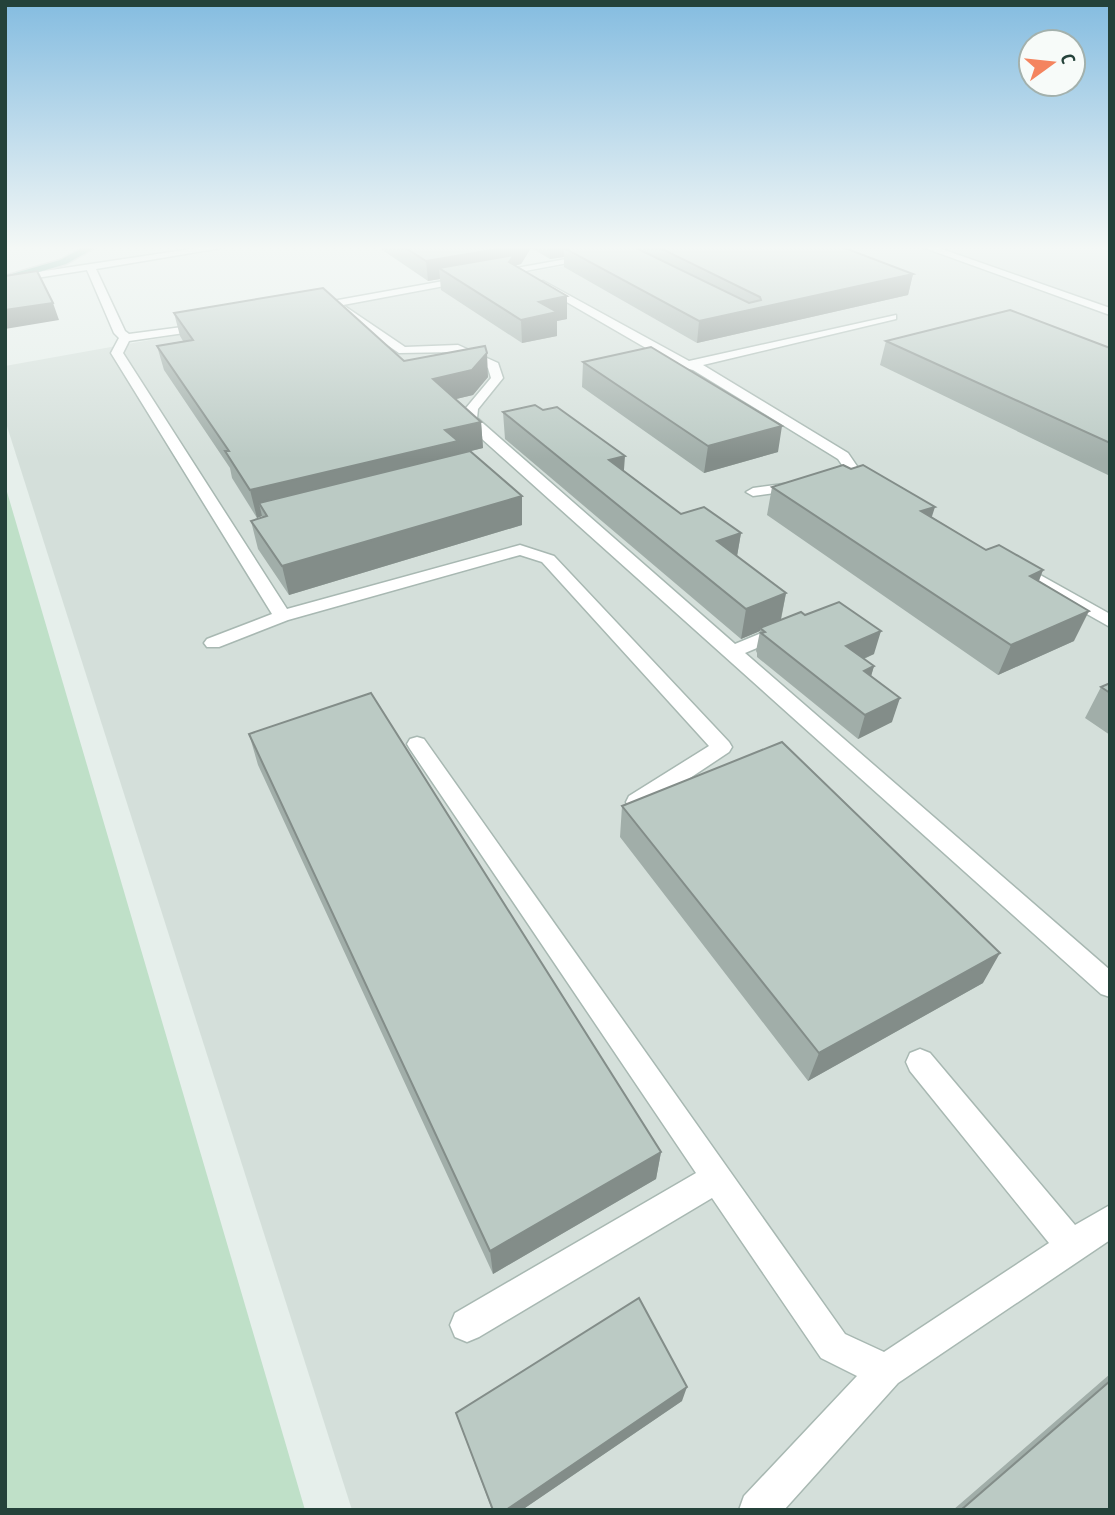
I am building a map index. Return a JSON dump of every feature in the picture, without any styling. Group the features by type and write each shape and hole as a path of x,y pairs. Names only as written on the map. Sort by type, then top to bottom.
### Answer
{"street":[{"path":"113,318 120,334 125,337 149,337 215,325"},
{"path":"349,318 403,351 458,348 494,366 497,378 472,408 470,419 1110,986"},
{"path":"602,318 681,363 697,367 843,456 856,474 886,492"},
{"path":"689,365 889,318"},
{"path":"125,337 117,353 237,531 282,615"},
{"path":"835,482 863,478"},
{"path":"753,492 808,485"},
{"path":"213,643 282,615 520,550 548,559 722,747 638,802"},
{"path":"1004,560 1110,622"},
{"path":"731,652 803,623"},
{"path":"417,744 833,1346 886,1371"},
{"path":"919,1062 1072,1246"},
{"path":"467,1325 716,1178"},
{"path":"758,1510 886,1371 1110,1221"}],"shaded area":[{"path":"275,318 1110,318 1110,1510 352,1510 5,420 5,366"}],"green space":[{"path":"5,485 305,1510 5,1510"}],"building":[{"path":"177,318 356,318 404,361 485,346 487,353 472,370 433,379 481,422 445,430 458,441 250,490 225,451 229,451 157,346 193,340"},
{"path":"693,318 714,318 699,321"},
{"path":"979,318 1030,318 1110,348 1110,443 886,341"},
{"path":"651,347 782,426 708,446 583,362"},
{"path":"535,405 543,410 557,407 625,456 609,460 681,514 704,507 741,533 717,541 786,593 746,609 503,412"},
{"path":"470,451 522,496 282,566 251,521 267,516 259,503"},
{"path":"843,465 851,469 863,465 935,507 921,511 986,550 999,545 1043,570 1030,576 1089,611 1011,645 772,487"},
{"path":"839,602 881,631 846,646 874,666 864,671 900,698 865,715 761,633 765,632 760,628 801,612 805,615"},
{"path":"1110,683 1110,693 1101,687"},
{"path":"371,693 661,1152 490,1251 249,734"},
{"path":"782,742 1000,953 819,1053 622,806"},
{"path":"639,1298 687,1387 506,1510 493,1510 456,1413"},
{"path":"1110,1381 1110,1510 961,1510"}]}
